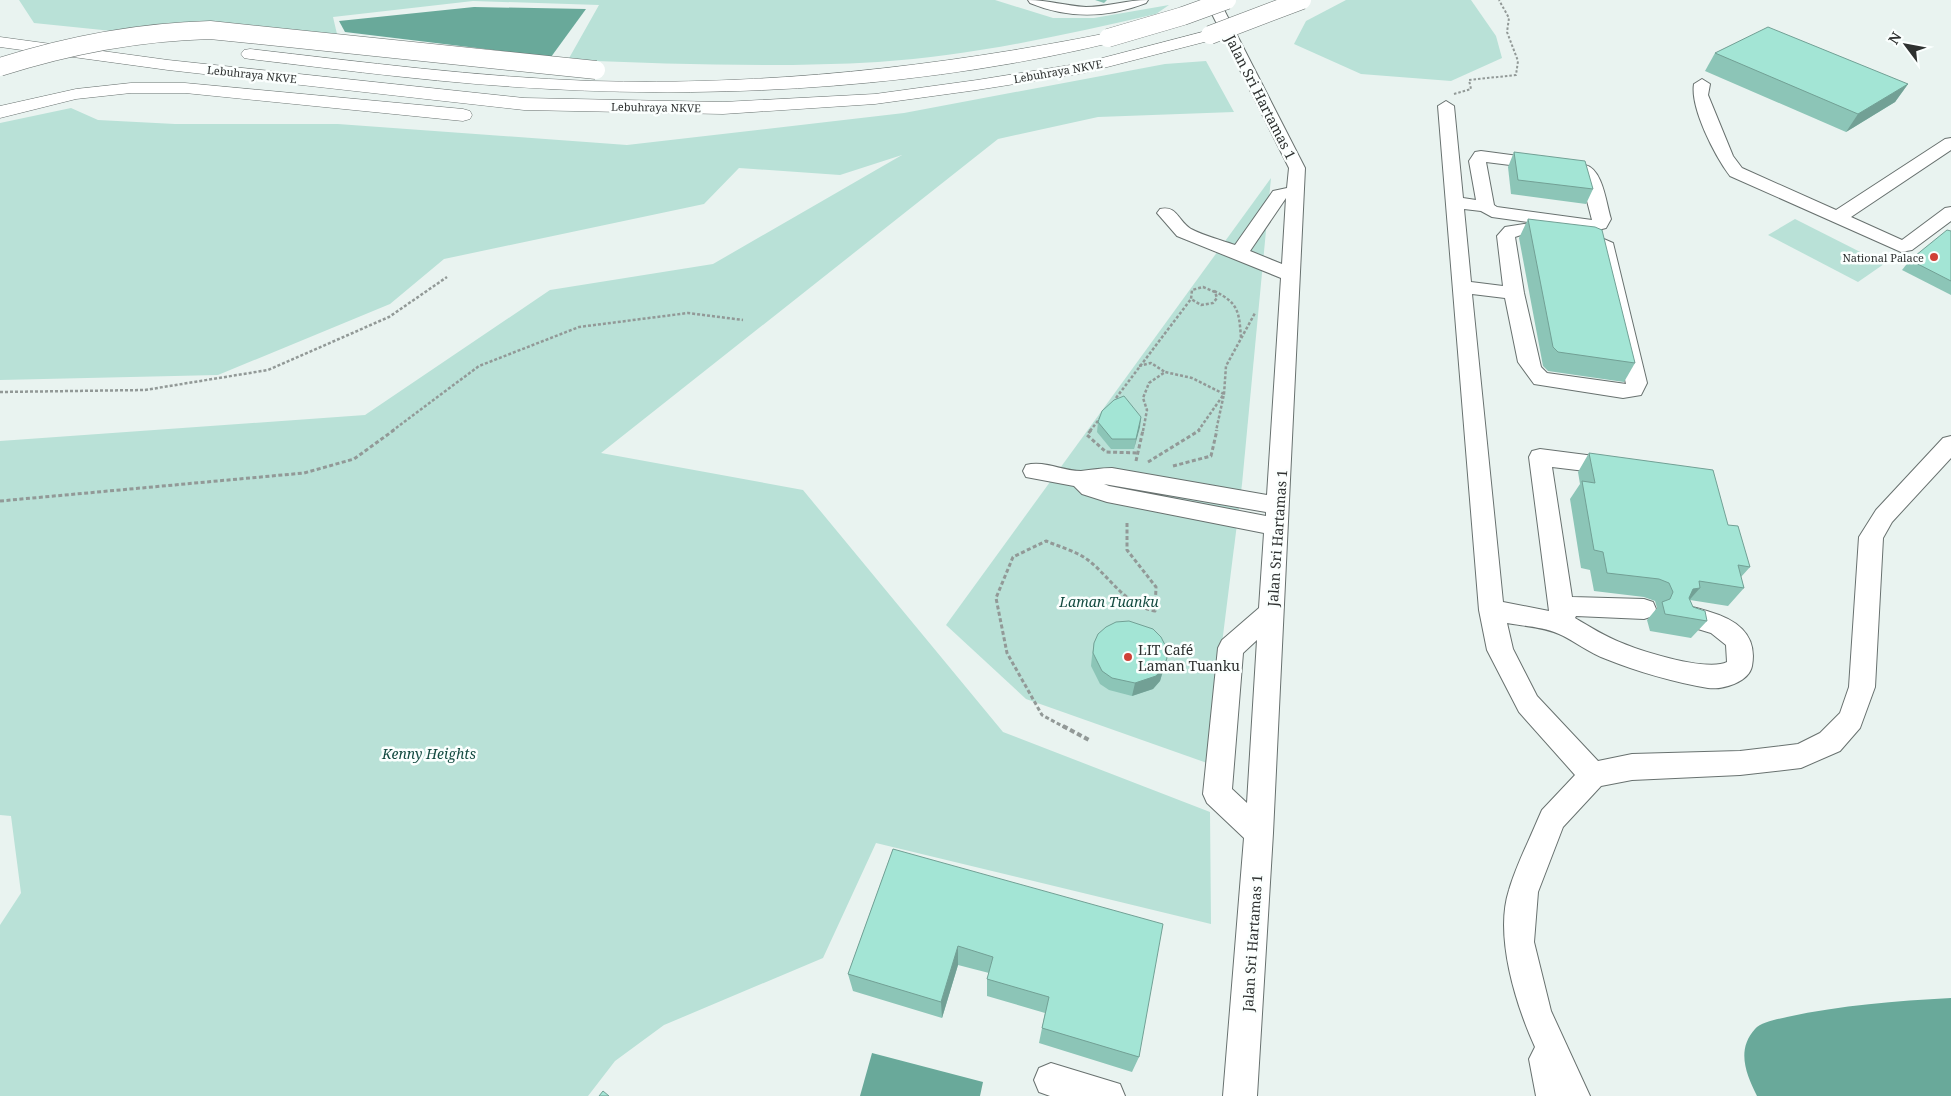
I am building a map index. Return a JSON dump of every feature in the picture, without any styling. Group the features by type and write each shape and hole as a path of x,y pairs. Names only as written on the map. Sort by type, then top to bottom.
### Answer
{"highway":[{"name":"Lebuhraya NKVE","path":"230,52 438,75 591,86 757,85 868,78 1038,53 1108,38 1184,16 1227,0"},
{"name":"Lebuhraya NKVE","path":"0,42 168,64 524,104 723,108 875,99 1084,68 1210,35 1302,0"},
{"path":"0,26 190,48"},
{"path":"0,67 34,56 84,44 152,32 204,30 257,32 596,70 690,74 777,73 900,67 919,70"},
{"path":"0,112 76,94 131,88 185,88 405,111 593,123"},
{"path":"632,124 782,118 843,111 875,99"}],"street":[{"path":"1035,0 1047,5 1090,12 1140,0"},
{"name":"Jalan Sri Hartamas 1","path":"1212,0 1297,168 1259,834 1240,1096"},
{"path":"1702,84 1700,95 1725,157 1736,172 1893,244 1906,246 1951,212"},
{"path":"1446,106 1491,610 1500,650 1528,704 1593,775"},
{"path":"1837,218 1951,143"},
{"path":"1455,202 1486,207 1492,212 1594,226 1600,224 1602,219 1589,175 1585,170 1481,156 1477,161 1486,207"},
{"path":"1239,253 1279,195 1296,191"},
{"path":"1166,213 1183,232 1292,275"},
{"path":"1524,229 1600,242 1606,247 1636,383 1634,390 1623,391 1541,379 1528,362 1514,293 1506,236 1511,231 1524,229"},
{"path":"1462,286 1514,293"},
{"path":"1553,1096 1519,942 1523,892 1552,819 1593,775 1632,767 1740,762 1801,756 1830,742 1851,720 1862,687 1871,537 1884,516 1949,448"},
{"path":"1563,618 1540,457 1602,464"},
{"path":"1034,471 1081,480 1090,488 1107,494 1278,516"},
{"path":"1563,618 1574,606 1644,609"},
{"path":"1491,610 1563,618 1613,651 1643,661 1710,677 1729,674 1740,668 1742,658 1738,639 1728,627 1687,616"},
{"path":"1259,834 1217,794 1231,648 1272,612"},
{"path":"1536,1013 1573,1096"},
{"path":"1051,1080 1108,1096"}],"path":[{"path":"1446,106 1449,97 1471,89 1469,80 1516,75 1518,61 1506,32 1509,18 1498,0"},
{"path":"0,392 144,390 268,370 389,316 447,277"},
{"path":"1110,405 1190,299 1190,293 1194,288 1203,287 1230,298 1238,308 1241,339"},
{"path":"1190,299 1201,305 1214,303 1217,298 1212,290"},
{"path":"0,501 304,473 354,459 479,366 579,327 688,313 743,320"},
{"path":"1167,467 1212,456 1224,394 1226,366 1255,313"},
{"path":"1139,367 1150,363 1166,372 1192,378 1224,394"},
{"path":"1136,462 1147,410 1143,398 1149,383 1166,372"},
{"path":"1147,463 1201,429 1224,394"},
{"path":"1116,398 1121,400"},
{"path":"1104,413 1087,435 1106,452 1139,453"},
{"path":"1138,415 1144,421"},
{"path":"1089,740 1042,715 1007,653 996,598 1012,557 1046,541 1088,559 1116,588 1148,611 1155,610 1156,587 1127,550 1127,521"}],"green space":[{"path":"19,0 995,0 1053,18 1094,18 1169,5 1156,14 983,50 878,62 762,65 568,60 599,5 473,1 333,17 337,34 177,24 122,32 34,23"},
{"path":"1346,0 1471,0 1496,36 1502,58 1451,81 1361,74 1294,44 1306,21"},
{"name":"Kenny Heights","path":"1206,61 1234,112 1098,117 998,139 601,453 803,490 1003,732 1210,812 1211,924 876,843 823,958 664,1025 615,1061 588,1096 0,1096 0,925 21,893 11,816 0,815 0,441 365,415 550,290 713,264 902,155 840,175 739,168 704,204 444,259 390,304 218,375 0,380 0,123 71,108 98,120 175,124 338,124 627,145 904,113 1165,64"},
{"name":"Laman Tuanku","path":"1271,178 1242,484 1207,763 1026,699 946,625"},
{"path":"1795,219 1884,264 1858,282 1768,235"}],"shaded area":[{"path":"474,7 586,9 551,57 345,32 339,21"},
{"path":"1951,998 1951,1096 1757,1096 1753,1088 1744,1054 1749,1037 1761,1024 1787,1017 1848,1007"},
{"path":"872,1053 983,1082 980,1096 860,1096"}],"building":[{"path":"1768,27 1908,84 1858,114 1715,53"},
{"path":"1514,152 1585,161 1593,189 1518,180"},
{"path":"1528,219 1595,227 1602,230 1635,363 1558,352 1553,347"},
{"path":"1947,230 1951,231 1951,281 1910,260"},
{"path":"1124,396 1141,417 1136,439 1112,439 1098,422 1102,411 1114,400"},
{"path":"1589,453 1713,470 1728,525 1738,526 1750,567 1738,565 1744,588 1699,581 1700,588 1693,589 1689,598 1693,607 1705,611 1707,621 1665,614 1662,602 1670,599 1673,592 1669,583 1659,579 1607,573 1603,552 1594,550 1582,481 1595,483"},
{"path":"1129,621 1153,629 1161,637 1166,647 1167,658 1163,668 1156,676 1135,683 1112,678 1102,671 1093,653 1094,643 1098,634 1116,622"},
{"path":"893,849 1163,924 1139,1057 1042,1028 1049,997 987,979 993,957 958,946 941,1002 848,974"},
{"path":"603,1091 609,1096 599,1096"}],"place":[{"name":"National Palace","path":"1934,257"},
{"name":"LIT Café Laman Tuanku","path":"1128,657"}]}
